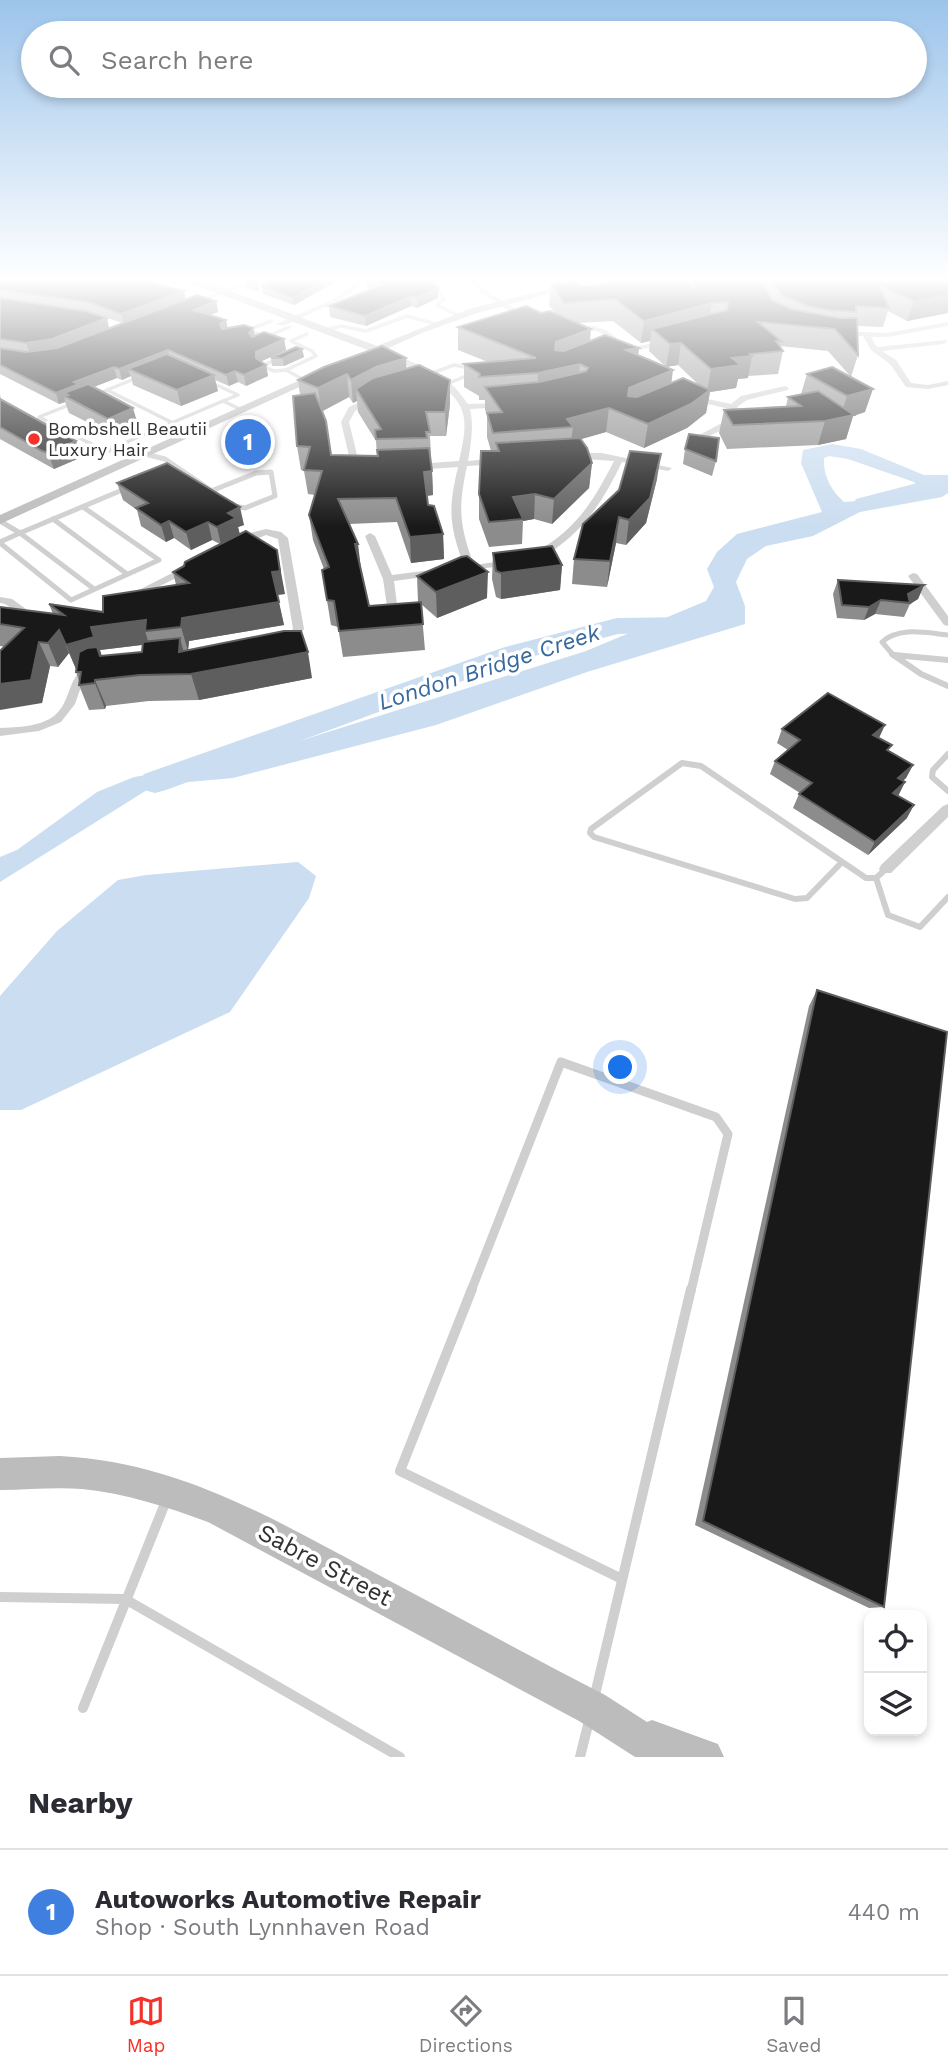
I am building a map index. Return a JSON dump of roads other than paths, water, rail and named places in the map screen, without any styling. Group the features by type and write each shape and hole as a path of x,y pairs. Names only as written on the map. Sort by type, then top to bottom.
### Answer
{"street":[{"path":"384,363 406,370 416,370"},
{"path":"407,363 416,367 416,370 428,379 447,384 459,394 467,407 469,427 455,513 457,531 470,568"},
{"path":"894,363 909,385 928,387 948,383"},
{"path":"0,521 338,367"},
{"path":"732,407 744,398 785,388"},
{"path":"681,392 705,402 732,407 743,421"},
{"path":"372,468 354,460 345,422 347,414 359,403 388,393"},
{"path":"467,407 518,404"},
{"path":"692,441 728,424 755,420"},
{"path":"558,457 620,459 668,468"},
{"path":"388,579 522,560 551,548 588,514 604,491 620,459"},
{"path":"408,467 517,460"},
{"path":"223,551 265,532 277,533 283,538 299,629 288,639 267,644"},
{"path":"370,536 388,579 395,625"},
{"path":"118,603 199,562"},
{"path":"913,576 948,624"},
{"path":"0,600 8,601 35,619 47,622"},
{"path":"0,732 30,730 54,721 69,707 77,678 103,665"},
{"path":"881,873 948,809"},
{"name":"Sabre Street","path":"0,1474 60,1472 110,1477 170,1491 228,1513 592,1708 627,1728 668,1757"},
{"name":"Sabre Street","path":"627,1728 705,1757"}],"lane":[{"path":"268,363 261,366 274,371 286,370 301,363"},
{"path":"428,379 459,364 475,371 447,384"},
{"path":"286,370 306,381"},
{"path":"145,375 39,417 105,452 237,395 204,380"},
{"path":"107,390 173,423"},
{"path":"223,401 242,410"},
{"path":"125,444 145,454 165,459 219,496"},
{"path":"168,471 179,467"},
{"path":"211,491 256,473 271,471 275,496 245,508 234,507 227,502"},
{"path":"83,507 159,560 71,600 0,542 19,533 133,486"},
{"path":"53,519 127,574"},
{"path":"0,521 94,589"},
{"path":"948,635 891,635 883,638 882,642 893,655 933,681 948,686"},
{"path":"893,655 948,660"},
{"path":"948,754 933,770 932,777 948,791"},
{"path":"842,862 807,898 795,899 594,837 590,833 682,763 689,762 701,766 866,878 881,873 888,915 920,927 948,897"},
{"path":"580,1757 592,1708 727,1134 716,1116 561,1062 400,1471 622,1579"},
{"path":"83,1708 170,1491"},
{"path":"0,1597 125,1600 400,1757"}],"water":[{"path":"832,444 861,449 924,475 948,475 948,493 942,497 860,512 813,536 766,546 747,559 736,582 745,606 745,624 587,672 436,725 233,778 155,785 0,882 0,857 17,850 97,792 134,777 239,760 586,651 706,601 714,587 707,569 717,552 737,534 822,512 801,463 803,450","holes":["829,456 848,459 914,482 919,487 916,491 883,499 844,502 829,482 824,458"]},
{"path":"298,862 316,876 309,898 230,1012 21,1110 0,1110 0,996 57,931 118,880 146,875"}],"waterway":[{"name":"London Bridge Creek","path":"864,504 948,481"},
{"name":"London Bridge Creek","path":"155,782 514,653 617,626 694,625"}],"place":[{"name":"Bombshell Beautii Luxury Hair","path":"34,439"},
{"name":"Autoworks Automotive Repair","path":"248,442"}]}
